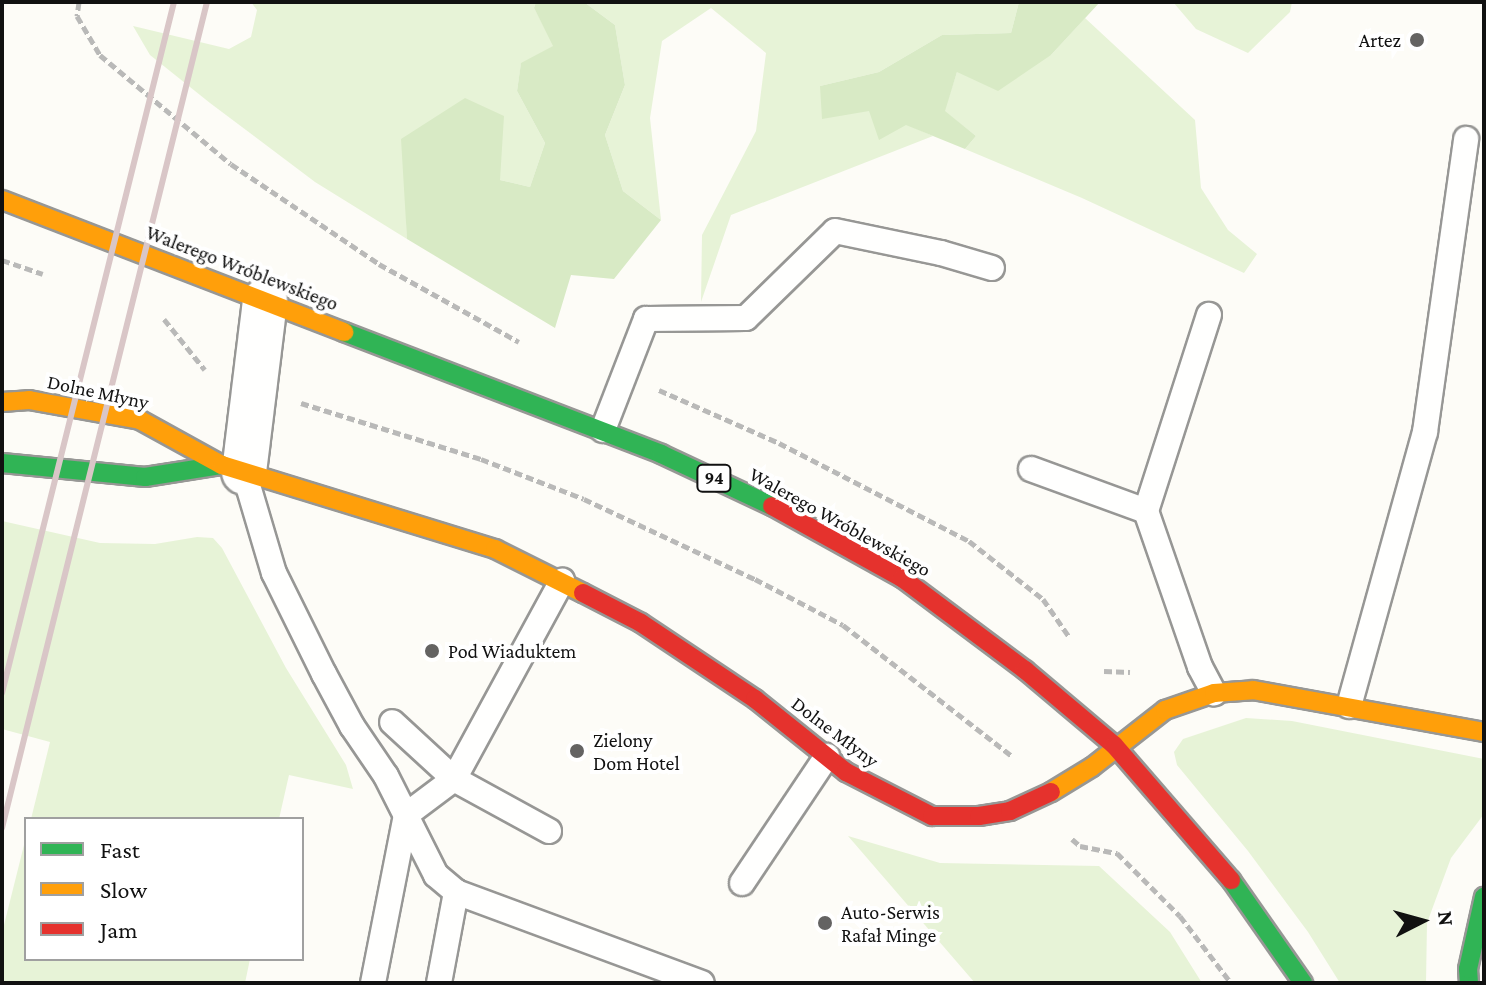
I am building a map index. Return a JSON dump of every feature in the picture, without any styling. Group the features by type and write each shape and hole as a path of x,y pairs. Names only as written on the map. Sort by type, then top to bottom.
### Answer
{"street":[{"name":"Walerego Wróblewskiego","path":"2,200 603,430 698,470 795,517 902,578 1037,679 1114,745 1217,859 1303,983"},
{"path":"233,469 265,300"},
{"name":"Dolne Młyny","path":"2,402 29,400 140,420 233,469 495,549 562,581 684,650 885,795 932,816 979,816 1010,811 1043,797 1092,767 1114,745 1165,710 1214,693 1253,690 1484,732"},
{"name":"Dolne Młyny","path":"2,463 145,477 233,469"},
{"path":"1469,983 1468,969 1484,897"}],"lane":[{"path":"1349,706 1425,432 1466,139"},
{"path":"603,430 646,319 746,318 835,231 941,253 992,268"},
{"path":"1209,315 1146,511 1196,654 1214,693"},
{"path":"233,469 274,573 352,726 386,776 436,875 456,892 702,983"},
{"path":"1031,469 1146,511"},
{"path":"373,983 406,815 454,779 562,581"},
{"path":"392,722 454,779 549,831"},
{"path":"742,883 827,756"},
{"path":"439,983 456,892"}],"path":[{"path":"79,2 77,16 100,55 231,164 379,264 522,343"},
{"path":"2,260 45,274"},
{"path":"160,314 199,363 214,374"},
{"path":"624,375 779,443 969,541 1043,599 1070,638"},
{"path":"299,402 481,459 555,487 755,579 843,625 990,736 1022,767"},
{"path":"1096,671 1130,672 1196,654"},
{"path":"1070,837 1080,846 1117,853 1180,916 1231,983"}],"green space":[{"path":"251,2 536,2 534,8 554,46 521,64 517,91 545,143 530,187 500,180 406,202 407,239 315,182 210,103 150,55 133,26 229,49 251,37 257,10"},
{"path":"536,2 584,2 615,25 625,85 605,135 623,191 661,220 614,279 571,275 555,328 407,239 401,139 465,98 504,116 500,180 530,187 545,143 517,91 521,63 553,46 534,8"},
{"path":"584,2 1019,2 1011,33 942,35 879,72 820,86 933,136 731,215 701,302 702,235 756,131 766,53 711,8 662,41 650,118 661,220 623,191 605,135 625,85 615,25"},
{"path":"1019,2 1100,2 1051,55 998,91 957,72 945,111 976,136 965,149 906,125 879,140 869,111 822,119 820,86 879,72 942,35 1011,33"},
{"path":"1173,2 1292,2 1290,12 1248,53 1196,29"},
{"path":"1085,18 1195,120 1201,188 1228,230 1257,254 1244,273 1082,198 965,149 976,136 944,111 957,72 1051,55"},
{"path":"2,521 100,543 155,544 197,537 213,538 222,548 286,668 346,765 353,789 289,775 279,817 31,817 50,742 2,729"},
{"path":"1246,718 1292,721 1484,759 1484,814 1451,858 1427,923 1426,983 1340,983 1308,932 1248,851 1177,765 1174,752 1183,739"},
{"path":"848,836 940,863 1099,866 1170,932 1202,983 975,983"},
{"path":"24,845 24,961 250,961 245,983 2,983 2,933"}],"railway":[{"path":"2,693 174,2"},
{"path":"2,828 207,2"}],"traffic: fast":[{"path":"344,332 661,454 772,506"},
{"path":"2,463 145,477 222,465"},
{"path":"1231,880 1303,983"},
{"path":"1469,983 1468,969 1484,897"}],"traffic: slow":[{"path":"2,200 344,332"},
{"path":"2,402 29,400 140,420 222,465 495,549 583,593"},
{"path":"1051,792 1092,767 1165,710 1214,693 1253,690 1484,732"}],"traffic: jam":[{"path":"772,506 902,578 1025,670 1114,745 1231,880"},
{"path":"583,593 641,623 755,699 846,772 932,816 979,816 1010,811 1051,792"}],"place":[{"name":"Artez","path":"1417,40"},
{"name":"Pod Wiaduktem","path":"432,651"},
{"name":"Zielony Dom Hotel","path":"577,751"},
{"name":"Auto-Serwis Rafał Minge","path":"825,923"}]}
